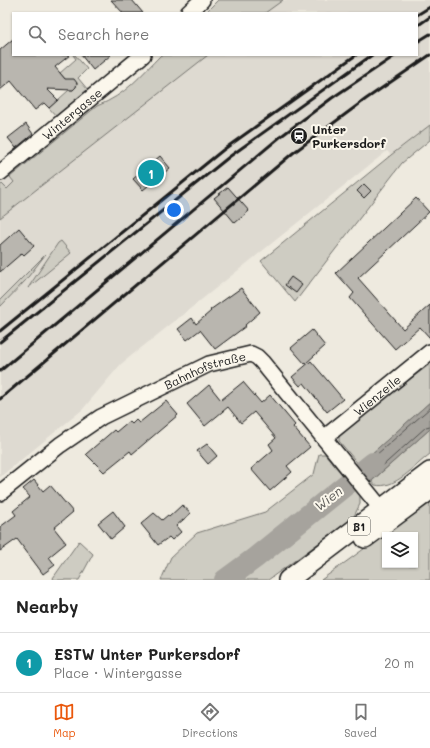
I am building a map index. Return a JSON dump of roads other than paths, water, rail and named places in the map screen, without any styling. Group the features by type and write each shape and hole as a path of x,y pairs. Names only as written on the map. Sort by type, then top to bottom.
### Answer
{"main road":[{"name":"B1","path":"309,580 386,515 430,472"},
{"name":"B1","path":"288,580 386,515 430,490"}],"street":[{"path":"189,12 202,0"},
{"name":"Wintergasse","path":"0,173 142,56"},
{"name":"Wienzeile","path":"324,438 430,352"},
{"name":"Bahnhofstraße","path":"0,493 60,444 101,417 208,364 251,354 262,362 386,515"}],"water":[{"path":"430,402 430,429 366,486 353,470"}],"waterway":[{"name":"Wien","path":"225,580 255,558 373,463"}],"railway":[{"path":"418,14 430,7"},
{"path":"418,25 430,17"},
{"path":"418,41 430,34"},
{"path":"0,399 293,153 366,99 430,55"},
{"path":"0,331 223,150 355,56"},
{"path":"0,342 229,157 371,56"},
{"path":"0,371 280,137 332,98 395,56"}],"place":[{"name":"Unter Purkersdorf","path":"299,136"},
{"name":"ESTW Unter Purkersdorf","path":"151,173"}]}
